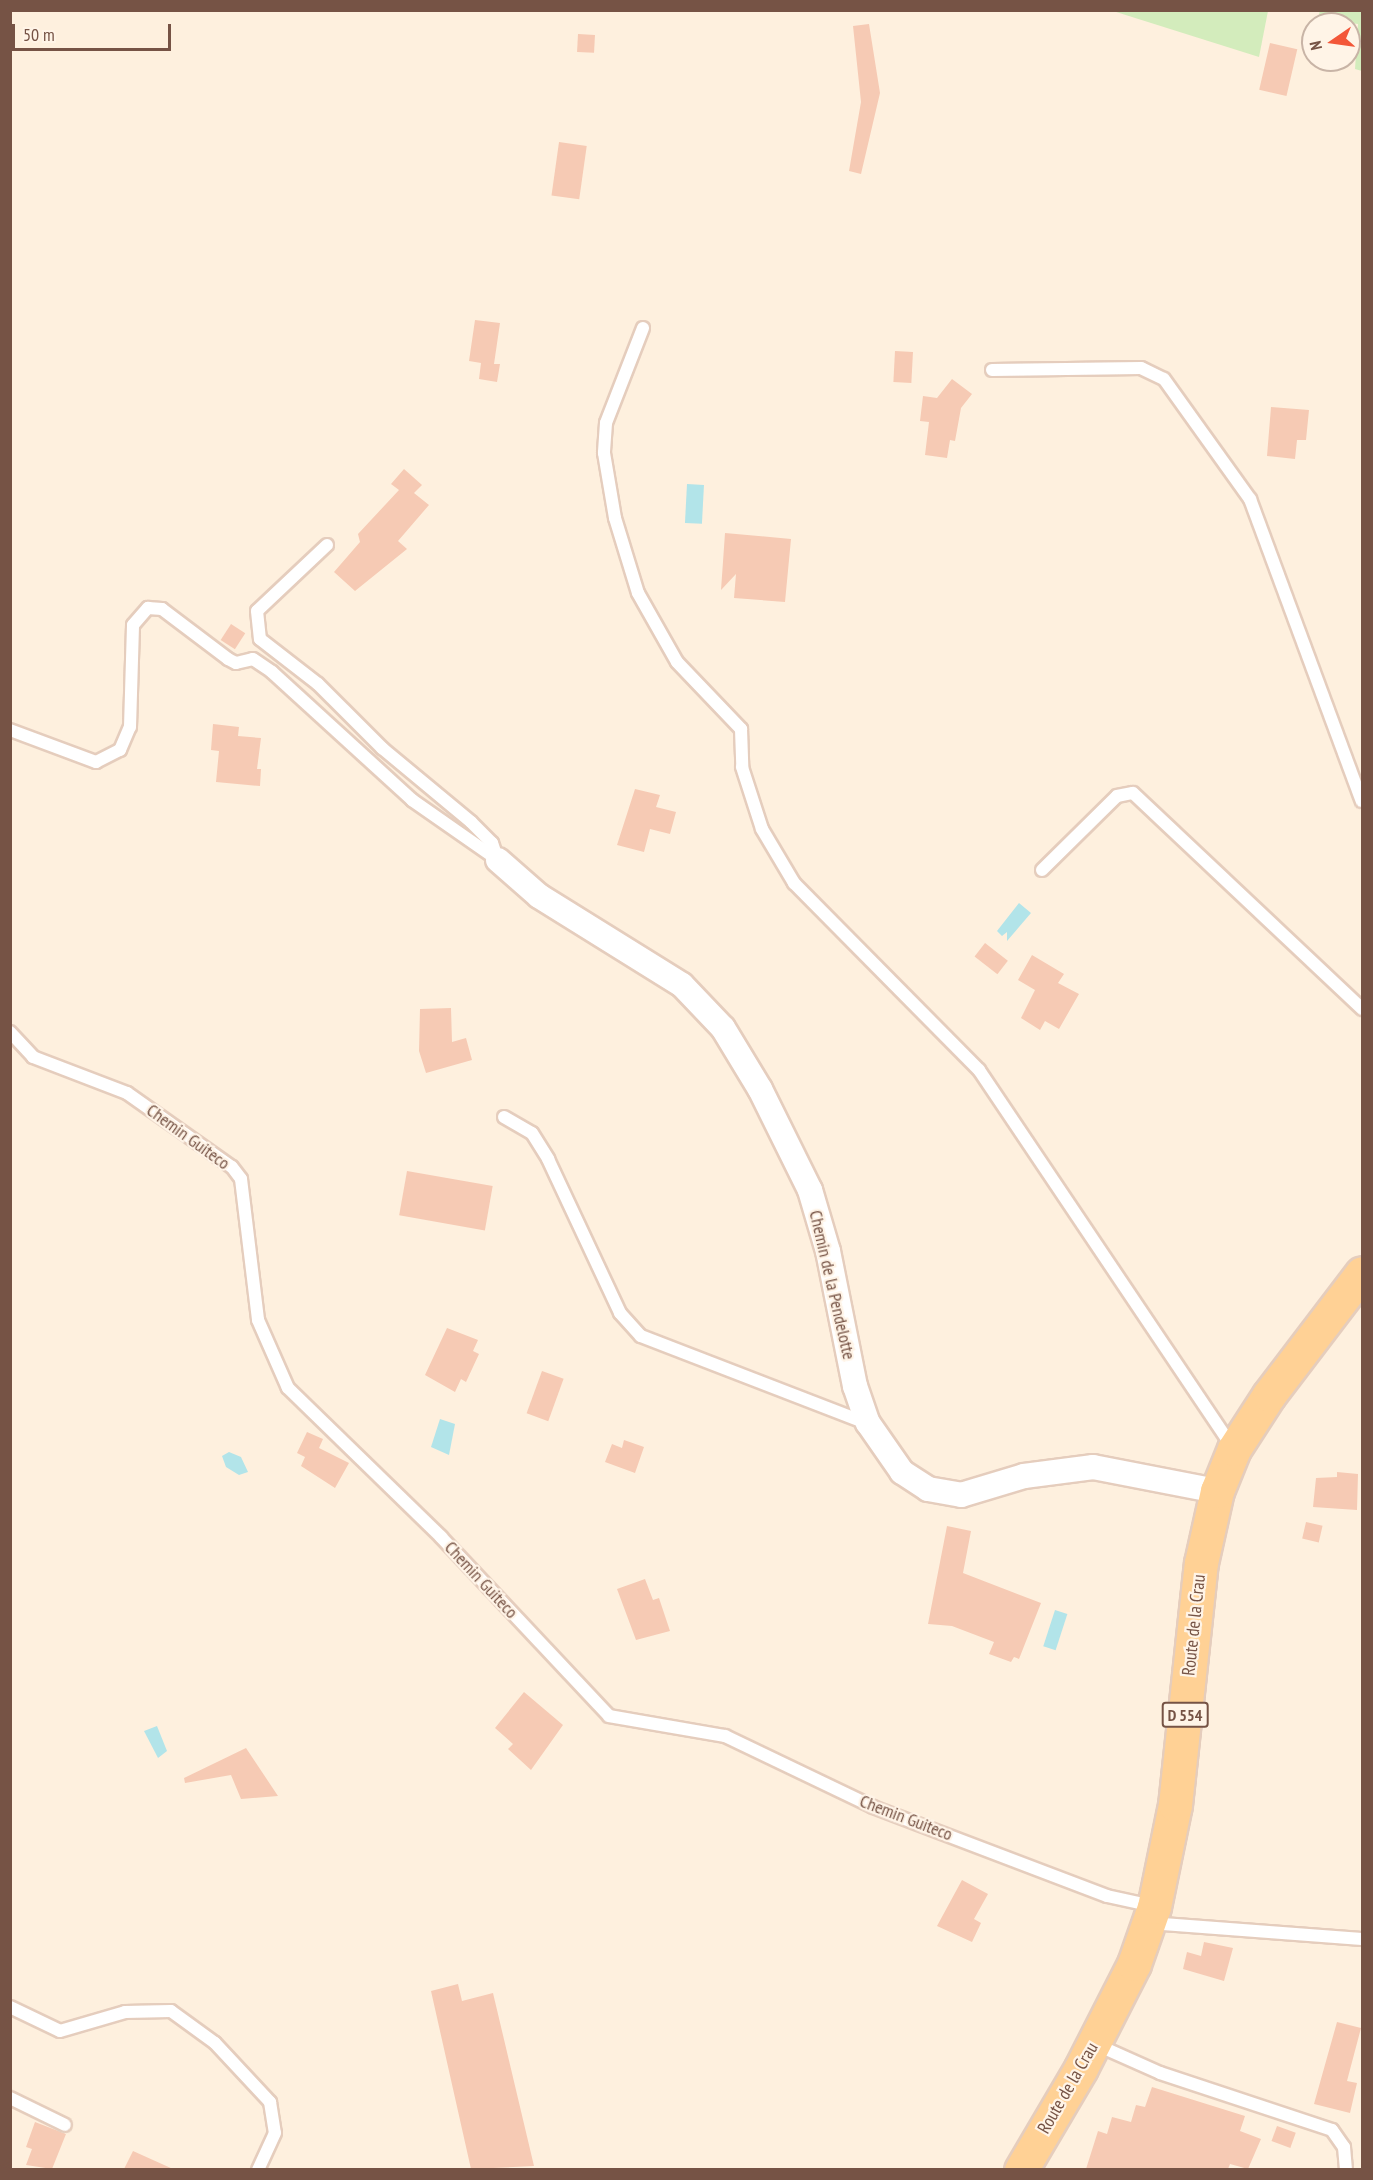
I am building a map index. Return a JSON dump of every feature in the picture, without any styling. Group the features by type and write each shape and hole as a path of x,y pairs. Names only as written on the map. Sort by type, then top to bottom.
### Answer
{"main road":[{"name":"Route de la Crau","path":"1021,2169 1094,2044 1134,1964 1151,1915 1175,1805 1201,1563 1217,1491 1234,1449 1362,1273"}],"street":[{"name":"Chemin de la Pendelotte","path":"498,860 539,896 682,985 723,1028 760,1089 810,1190 868,1423 902,1472 928,1489 961,1495 1024,1476 1093,1467 1217,1491"}],"lane":[{"path":"643,328 606,423 604,453 615,518 638,593 677,662 741,729 742,767 762,829 794,883 979,1070 1234,1449"},
{"path":"992,370 1141,368 1164,379 1250,499 1362,801"},
{"path":"327,545 257,611 260,639 318,684 382,748 471,822 492,843 498,860"},
{"path":"10,729 96,762 120,750 130,727 133,625 148,608 162,609 228,659 236,663 253,659 272,672 412,800 498,860"},
{"path":"1042,870 1118,796 1133,793 1362,1009"},
{"name":"Chemin Guiteco","path":"10,1032 33,1057 127,1093 232,1167 241,1179 258,1320 288,1388 441,1537 609,1716 725,1736 873,1807 1151,1915 1362,1939"},
{"path":"504,1117 538,1142 620,1313 641,1336 868,1423"},
{"path":"10,2007 60,2031 125,2012 171,2011 215,2043 270,2102 275,2133 258,2169"},
{"path":"1094,2044 1160,2073 1332,2130 1344,2146 1346,2169"},
{"path":"10,2098 65,2125"}],"green space":[{"path":"1320,10 1362,11 1362,71 1361,12 1320,12"},
{"path":"1113,11 1268,11 1259,57"}],"water":[{"path":"687,484 704,485 702,524 685,523"},
{"path":"1019,903 1031,913 1007,941 1007,932 1002,936 997,931"},
{"path":"440,1419 455,1424 449,1455 431,1447"},
{"path":"229,1452 241,1457 248,1472 239,1475 226,1467 222,1456"},
{"path":"1055,1610 1067,1614 1056,1650 1043,1646"},
{"path":"157,1726 167,1751 158,1758 144,1731"}],"building":[{"path":"869,24 880,93 861,174 849,171 861,102 853,26"},
{"path":"578,34 595,35 594,53 577,52"},
{"path":"1270,43 1297,49 1286,96 1259,90"},
{"path":"559,142 587,146 579,199 551,195"},
{"path":"475,320 500,323 494,364 500,364 497,382 479,379 481,363 469,361"},
{"path":"895,351 913,352 911,383 893,382"},
{"path":"952,379 972,394 961,408 955,441 950,440 947,458 925,455 929,422 920,421 923,396 937,398"},
{"path":"1271,407 1309,410 1306,440 1297,440 1295,459 1267,456"},
{"path":"404,469 422,485 414,493 429,505 398,541 407,549 355,591 334,572 360,542 358,534 399,490 391,484"},
{"path":"725,533 791,539 785,602 734,598 736,574 721,590"},
{"path":"231,624 245,633 235,649 221,640"},
{"path":"213,724 239,727 238,736 261,738 257,769 261,769 260,786 216,782 219,751 211,750"},
{"path":"635,789 660,795 656,807 676,812 670,834 650,829 644,852 617,845"},
{"path":"985,943 1008,961 997,974 975,956"},
{"path":"1032,955 1064,974 1058,983 1079,994 1059,1029 1045,1021 1040,1030 1021,1018 1035,990 1018,980"},
{"path":"451,1008 452,1042 466,1038 472,1060 426,1073 419,1051 420,1009"},
{"path":"407,1171 493,1186 485,1230 399,1215"},
{"path":"447,1328 478,1340 473,1351 479,1354 466,1382 461,1379 455,1392 425,1375"},
{"path":"542,1371 564,1379 548,1421 527,1413"},
{"path":"307,1432 323,1439 319,1448 349,1463 335,1488 301,1466 305,1457 297,1453"},
{"path":"624,1440 644,1447 635,1473 605,1462 612,1444 622,1448"},
{"path":"1337,1472 1358,1474 1357,1510 1313,1507 1316,1478 1337,1477"},
{"path":"1306,1522 1323,1526 1319,1542 1302,1539"},
{"path":"947,1526 971,1531 963,1573 1041,1603 1019,1659 1014,1657 1011,1662 989,1654 994,1642 952,1626 928,1624"},
{"path":"645,1579 653,1600 659,1598 670,1631 636,1640 617,1589"},
{"path":"524,1692 563,1725 531,1770 508,1749 513,1744 495,1728"},
{"path":"246,1748 278,1796 241,1799 231,1775 185,1783 184,1778"},
{"path":"962,1880 988,1894 974,1919 981,1923 972,1942 937,1926"},
{"path":"1204,1942 1233,1948 1224,1981 1183,1969 1187,1952 1201,1956"},
{"path":"458,1984 462,2001 493,1993 534,2166 471,2169 431,1991"},
{"path":"1337,2022 1361,2028 1347,2081 1357,2083 1350,2113 1314,2104"},
{"path":"1152,2087 1245,2116 1240,2131 1261,2139 1248,2169 1230,2164 1228,2169 1086,2169 1098,2131 1107,2134 1112,2117 1131,2122 1136,2105 1145,2107"},
{"path":"35,2122 66,2134 52,2169 26,2165 32,2149 26,2147"},
{"path":"1277,2126 1296,2133 1290,2148 1272,2141"},
{"path":"133,2151 173,2169 124,2169"}]}
